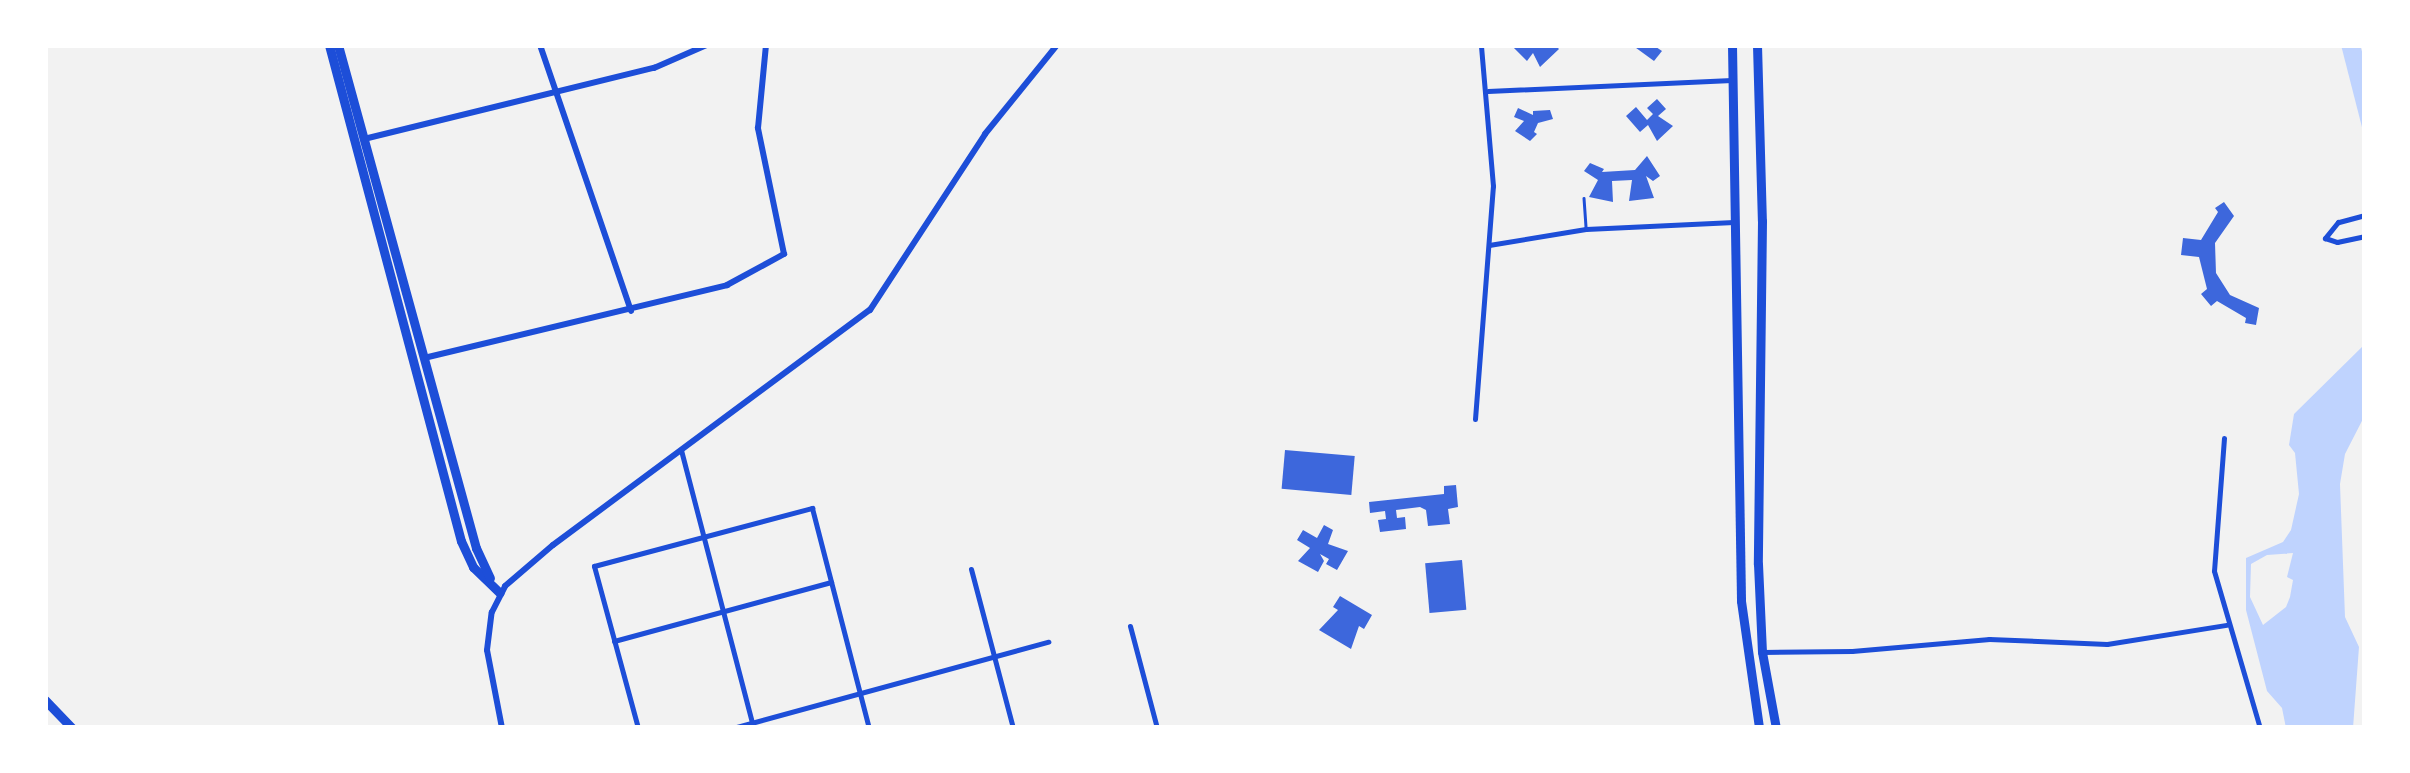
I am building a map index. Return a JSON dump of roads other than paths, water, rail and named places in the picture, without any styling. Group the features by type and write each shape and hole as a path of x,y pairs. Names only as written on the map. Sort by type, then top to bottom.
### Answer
{"main road":[{"path":"329,45 461,541 473,567 500,593"},
{"path":"338,45 479,558 500,593"},
{"path":"1732,45 1740,601 1760,728"},
{"path":"1758,45 1762,221 1758,564 1762,652 1776,728"},
{"path":"45,700 72,728"}],"street":[{"path":"540,45 630,312"},
{"path":"364,139 654,68 706,45"},
{"path":"424,358 727,286 784,254 758,128 766,45"},
{"path":"502,728 487,650 492,612 500,593 553,545 870,310 985,134 1057,45"},
{"path":"1475,419 1493,159 1481,45"},
{"path":"1488,91 1732,80"},
{"path":"2363,215 2333,226 2326,238 2337,242 2365,236"},
{"path":"1489,245 1586,229 1734,222"},
{"path":"2224,438 2213,544 2226,625 2260,728"},
{"path":"681,450 752,723"},
{"path":"638,728 594,566 812,508 870,728"},
{"path":"971,569 1013,728"},
{"path":"614,641 831,582"},
{"path":"1762,652 1852,652 1989,638 2107,644 2226,625"},
{"path":"1130,626 1157,728"},
{"path":"733,728 1048,642"}],"lane":[{"path":"1584,198 1586,229"}],"water":[{"path":"2341,45 2360,45 2365,61 2365,139"},
{"path":"2365,344 2365,415 2345,454 2340,484 2345,617 2359,647 2353,728 2286,728 2282,708 2267,691 2246,610 2246,558 2283,542 2291,530 2299,494 2295,453 2289,445 2294,414","holes":["2293,553 2287,577 2293,580 2286,607 2263,625 2250,597 2251,564 2267,555"]}]}
